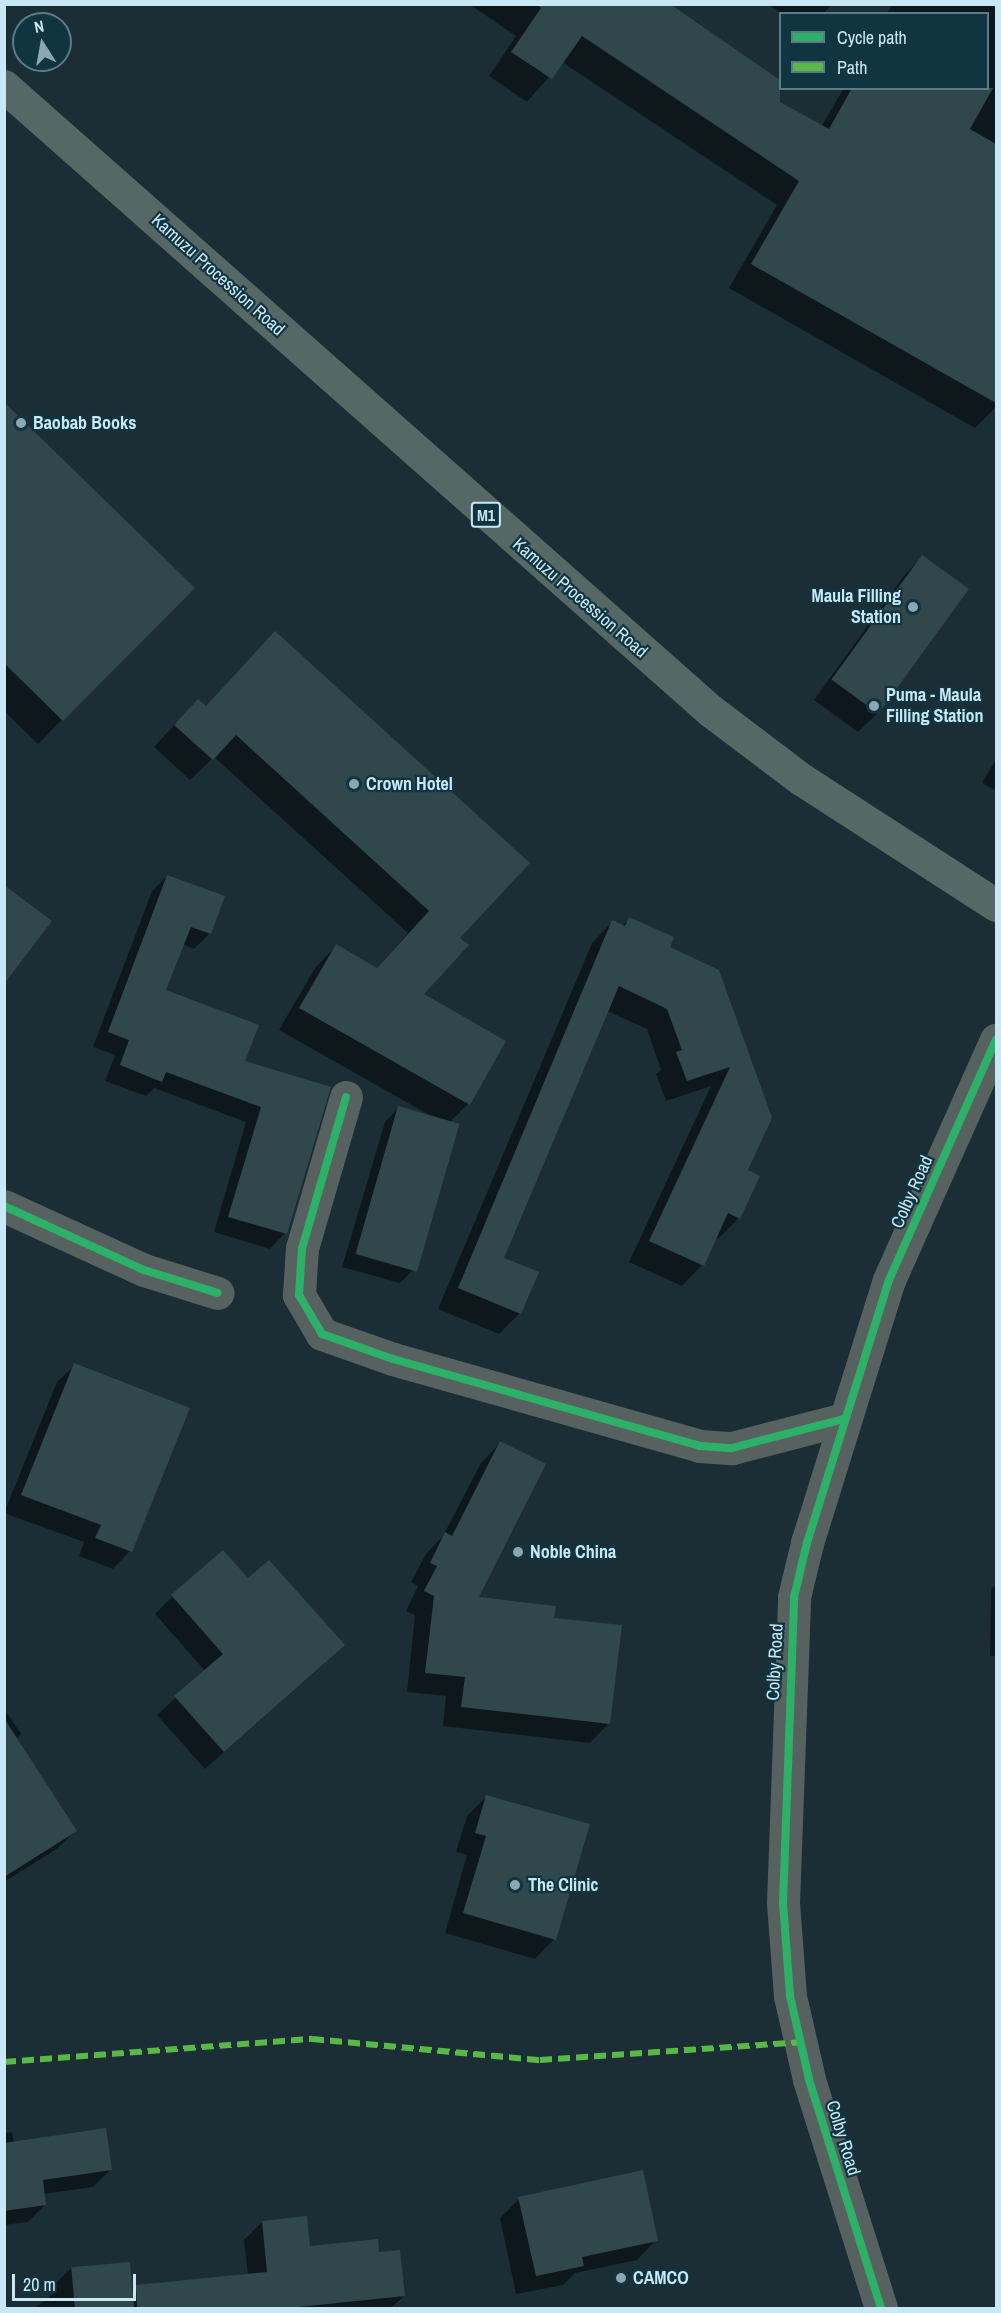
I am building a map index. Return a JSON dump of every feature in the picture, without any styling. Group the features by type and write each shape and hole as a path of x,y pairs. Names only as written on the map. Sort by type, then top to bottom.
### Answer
{"highway":[{"name":"Kamuzu Procession Road","path":"4,86 711,711 801,779 996,905"}],"street":[{"name":"Colby Road","path":"881,2308 809,2079 790,1996 783,1903 794,1597 844,1419 889,1281 996,1040"},
{"path":"346,1097 302,1248 299,1295 322,1334 393,1359 700,1446 732,1448 844,1419"},
{"path":"4,1206 144,1270 218,1293"}],"building":[{"path":"536,4 670,4 779,79 780,102 829,129 851,90 989,90 993,88 970,129 996,144 996,403 751,264 799,181 582,36 552,79 511,52 541,8"},
{"path":"4,402 195,588 63,721 4,663"},
{"path":"922,555 969,589 878,714 831,680"},
{"path":"275,631 530,863 460,938 469,945 424,994 506,1041 470,1105 299,1008 336,944 377,968 429,911 236,735 213,760 174,725 198,699 206,706"},
{"path":"167,875 225,896 211,934 191,927 166,990 259,1025 245,1061 331,1087 287,1234 228,1217 261,1107 166,1072 162,1082 120,1065 129,1040 108,1032"},
{"path":"4,885 52,921 4,984"},
{"path":"629,917 674,937 670,947 719,970 772,1118 748,1170 760,1176 740,1219 728,1213 704,1266 649,1241 730,1067 687,1081 676,1052 682,1050 667,1009 619,986 504,1258 539,1272 521,1314 458,1288 612,920 625,926"},
{"path":"398,1106 460,1124 417,1272 356,1254"},
{"path":"74,1363 190,1408 132,1552 95,1538 101,1525 21,1495"},
{"path":"500,1441 546,1464 479,1597 556,1606 554,1618 622,1625 610,1724 461,1707 465,1677 425,1673 434,1596 424,1591 437,1566 430,1563 445,1532 452,1536"},
{"path":"223,1550 248,1578 269,1560 345,1645 224,1752 174,1696 223,1654 171,1595"},
{"path":"4,1718 77,1831 4,1877"},
{"path":"486,1795 590,1824 556,1940 463,1913 486,1836 475,1833"},
{"path":"106,2128 112,2170 43,2180 46,2205 4,2211 4,2143"},
{"path":"643,2170 658,2241 582,2257 584,2266 536,2276 518,2197"},
{"path":"307,2216 310,2246 378,2239 379,2252 400,2250 405,2296 289,2308 137,2308 136,2285 267,2272 262,2221"},
{"path":"130,2262 134,2308 75,2308 71,2267"}],"marked path":[{"path":"4,2062 312,2039 540,2060 801,2042"}],"cycle path":[{"path":"881,2308 809,2079 790,1996 783,1903 794,1597 807,1543 889,1280 996,1040"},
{"path":"346,1097 302,1248 299,1295 322,1334 393,1359 700,1446 732,1448 844,1419"},
{"path":"4,1206 144,1270 218,1293"}],"place":[{"name":"Baobab Books","path":"21,423"},
{"name":"Maula Filling Station","path":"913,607"},
{"name":"Puma - Maula Filling Station","path":"874,706"},
{"name":"Crown Hotel","path":"354,784"},
{"name":"Noble China","path":"518,1552"},
{"name":"The Clinic","path":"515,1885"},
{"name":"CAMCO","path":"621,2278"}]}
